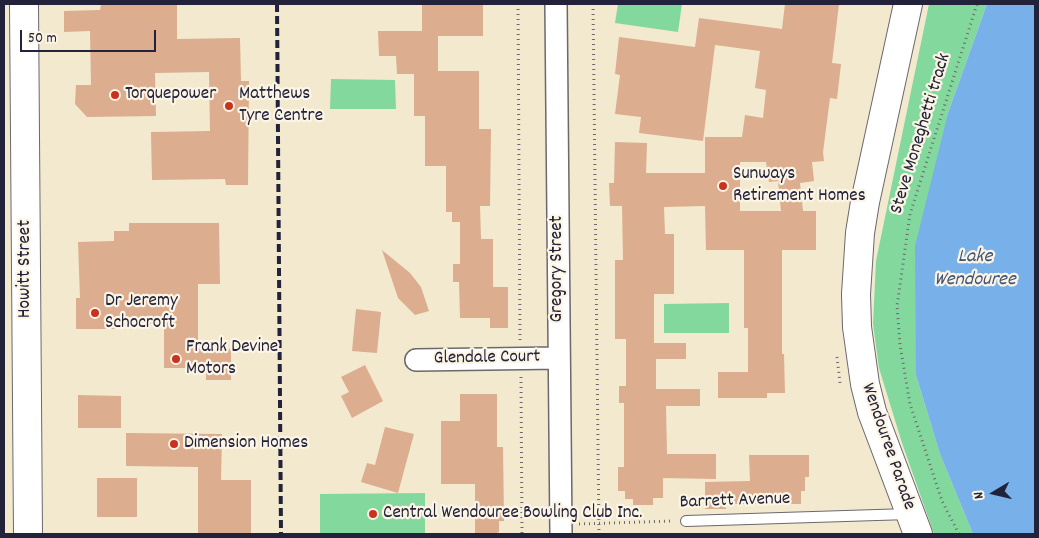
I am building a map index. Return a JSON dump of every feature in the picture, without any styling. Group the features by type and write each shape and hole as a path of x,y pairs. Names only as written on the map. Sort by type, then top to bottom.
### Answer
{"main road":[{"name":"Howitt Street","path":"24,4 28,534"},
{"name":"Wendouree Parade","path":"908,4 864,202 856,294 857,327 865,384 872,412 914,524"}],"street":[{"name":"Gregory Street","path":"556,4 561,529"},
{"name":"Glendale Court","path":"416,360 559,358"}],"lane":[{"name":"Barrett Avenue","path":"686,521 914,524"}],"path":[{"path":"518,4 522,534"},
{"path":"593,4 599,534"},
{"name":"Steve Moneghetti track","path":"959,534 942,501 910,404 900,345 898,306 910,214 977,4"},
{"name":"Barrett Avenue","path":"561,529 599,523 686,521"}],"green space":[{"path":"618,4 682,4 678,32 615,23"},
{"path":"929,4 987,4 948,113 916,375 940,454 973,534 934,534 902,443 879,368 873,324 876,261"},
{"path":"331,79 395,80 396,109 330,109"},
{"path":"729,303 729,333 664,333 664,304"},
{"name":"Central Wendouree Bowling Club Inc.","path":"425,493 425,534 320,534 320,494"}],"water":[{"name":"Lake Wendouree","path":"987,4 1035,4 1035,534 973,534 940,454 916,375 915,246 948,113"}],"building":[{"path":"101,4 177,4 177,39 240,38 241,81 249,81 248,185 226,185 225,179 152,180 151,132 210,131 209,72 155,73 156,116 87,117 75,104 76,85 91,85 90,31 64,32 64,11 100,10"},
{"path":"422,4 483,4 483,36 438,36 438,71 479,71 479,129 491,129 490,206 480,206 481,239 493,239 493,287 508,287 508,328 490,328 490,318 460,318 459,282 453,282 453,264 460,264 460,222 452,222 452,212 446,212 446,166 425,166 425,116 414,116 414,74 397,74 396,56 379,56 378,31 422,31"},
{"path":"785,4 839,4 832,63 841,64 837,99 830,98 823,152 824,161 812,162 814,181 800,183 803,211 816,211 816,250 782,250 782,354 784,354 785,393 767,393 767,398 718,398 718,372 748,372 748,328 744,328 744,250 706,250 705,206 664,207 665,234 674,234 674,294 654,294 654,343 686,343 686,359 656,359 656,389 700,389 700,406 666,406 667,454 716,454 716,479 663,478 663,498 653,498 653,505 633,505 633,499 625,499 625,491 618,491 618,467 624,467 624,403 619,403 619,386 626,386 626,339 615,339 615,260 623,260 622,206 610,206 609,183 614,183 615,142 647,143 646,173 705,173 705,137 742,137 745,115 763,118 766,90 755,88 760,51 715,45 703,141 639,133 641,117 615,114 620,75 615,74 619,37 695,47 699,18 782,29","holes":["740,162 766,162 769,182 778,181 781,211 740,211"]},
{"path":"129,223 219,223 220,284 198,284 198,348 231,349 231,380 206,380 206,368 164,368 164,324 115,324 115,329 76,329 76,298 80,298 78,242 114,241 114,231 129,231"},
{"path":"382,250 410,273 421,287 429,311 415,315 398,298"},
{"path":"356,309 381,312 377,353 352,351"},
{"path":"365,365 383,401 352,418 341,396 349,392 341,377"},
{"path":"460,394 497,394 497,447 503,447 504,521 499,521 499,532 495,534 475,534 475,484 441,484 441,421 460,421"},
{"path":"78,395 121,396 121,428 78,428"},
{"path":"385,427 414,434 398,493 361,482 367,463 375,465"},
{"path":"126,433 222,434 221,480 251,480 251,534 198,534 198,467 126,466"},
{"path":"749,455 809,455 809,477 805,477 805,491 801,491 801,504 726,504 726,509 705,509 705,482 750,481"},
{"path":"97,478 137,478 137,517 97,517"}],"railway":[{"path":"277,4 281,534"}],"place":[{"name":"Torquepower","path":"115,95"},
{"name":"Matthews Tyre Centre","path":"229,106"},
{"name":"Sunways Retirement Homes","path":"723,186"},
{"name":"Dr Jeremy Schocroft","path":"95,313"},
{"name":"Frank Devine Motors","path":"176,359"},
{"name":"Dimension Homes","path":"174,444"},
{"name":"Central Wendouree Bowling Club Inc.","path":"373,514"}]}
